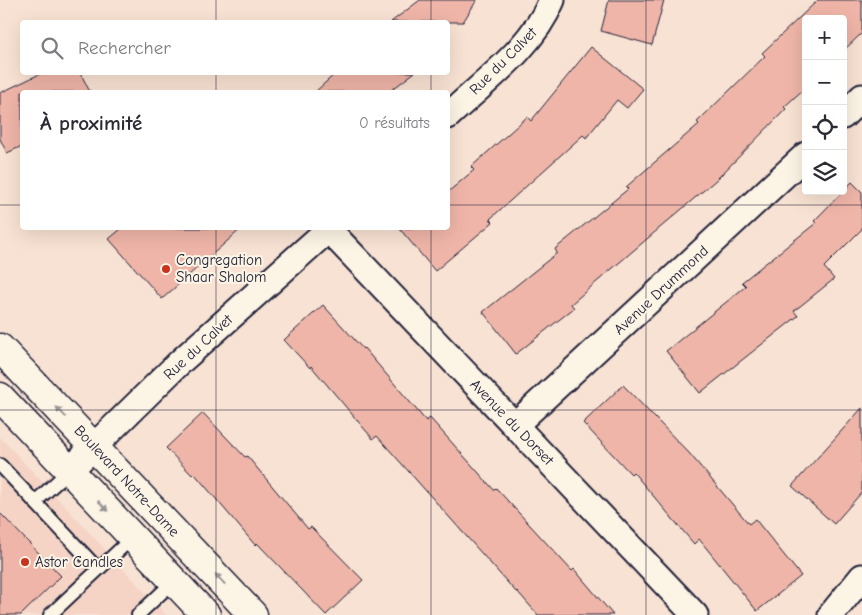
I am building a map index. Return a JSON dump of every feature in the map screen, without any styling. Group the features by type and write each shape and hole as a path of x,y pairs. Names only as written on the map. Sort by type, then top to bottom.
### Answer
{"street":[{"name":"Rue du Calvet","path":"450,114 522,45 544,19 552,0"},
{"path":"847,112 862,97"},
{"name":"Avenue Drummond","path":"515,425 802,158"},
{"name":"Rue du Calvet","path":"70,470 181,361 327,230"},
{"name":"Avenue du Dorset","path":"331,230 695,615"},
{"name":"Boulevard Notre-Dame","path":"0,348 95,446 253,615"},
{"path":"0,398 174,581 200,613"},
{"path":"831,615 862,577"}],"lane":[{"path":"0,465 98,569"},
{"path":"35,502 70,470"},
{"path":"50,615 133,537"},
{"path":"138,615 174,581"}],"shaded area":[{"path":"0,437 60,501 166,615 0,615"}],"building":[{"path":"420,0 477,0 463,22 450,22 450,20 394,20"},
{"path":"609,0 664,0 652,45 601,31"},
{"path":"818,0 862,0 862,33 847,47 847,15 802,15"},
{"path":"802,15 802,91 784,107 786,109 717,179 571,304 574,308 516,354 483,312 557,253 555,249 628,189 626,187 699,124 697,122 765,56 762,53"},
{"path":"591,47 643,89 627,108 617,100 586,138 583,135 490,219 493,222 435,271 401,230 450,230 450,190 474,170 471,167 527,117 531,121"},
{"path":"38,75 82,75 89,90 20,90 20,147 7,153 0,139 0,93"},
{"path":"334,75 411,75 392,90 317,90"},
{"path":"852,182 862,192 862,229 824,267 834,279 794,311 798,316 700,393 666,351 746,286 742,282 816,223 814,221 839,195 847,195 847,187"},
{"name":"Congregation Shaar Shalom","path":"120,230 240,230 162,299 109,239"},
{"path":"323,305 364,348 426,421 430,418 494,490 496,488 572,571 574,569 613,615 538,615 516,592 377,436 373,439 311,366 310,368 284,340"},
{"path":"623,385 689,453 749,524 755,519 801,576 757,611 699,539 694,544 633,472 631,474 583,423"},
{"path":"862,408 862,492 834,524 792,486"},
{"path":"203,413 245,457 247,456 308,529 311,527 363,580 326,615 257,543 255,545 194,473 192,475 166,448"},
{"path":"0,513 61,576 21,615 0,615"}],"place":[{"name":"Congregation Shaar Shalom","path":"166,269"},
{"name":"Astor Candles","path":"25,562"}]}
